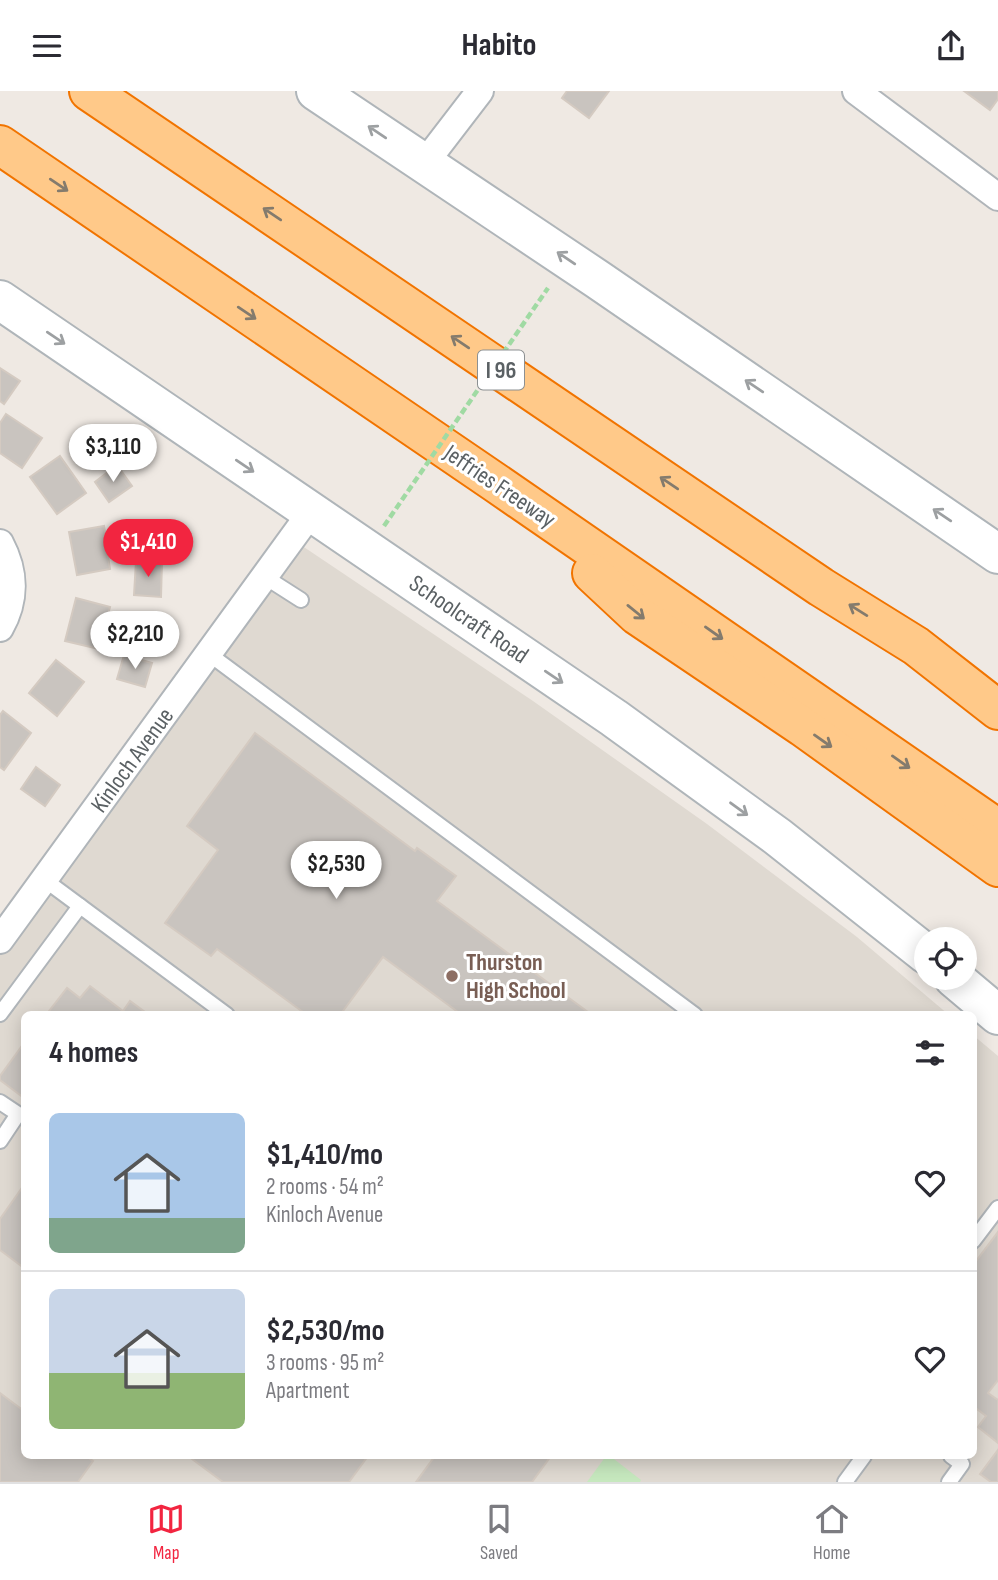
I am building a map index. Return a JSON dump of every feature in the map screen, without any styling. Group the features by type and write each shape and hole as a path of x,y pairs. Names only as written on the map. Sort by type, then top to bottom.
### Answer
{"highway":[{"name":"I 96","path":"89,91 810,579 916,646 998,710"},
{"name":"Jeffries Freeway","path":"1,146 998,829"},
{"path":"496,483 637,615 803,727 998,867"},
{"path":"916,646 998,691"}],"main road":[{"path":"316,91 998,554"},
{"name":"Schoolcraft Road","path":"0,300 625,726 778,837 914,945"},
{"path":"965,990 985,1011"}],"street":[{"path":"424,164 480,91"},
{"path":"864,93 998,197"},
{"name":"Kinloch Avenue","path":"0,940 312,512"},
{"path":"0,543 9,559 12,577 11,603 0,628"}],"lane":[{"path":"265,577 301,600"},
{"path":"209,654 690,1011"},
{"path":"45,880 222,1011"},
{"path":"0,1014 80,906"},
{"path":"0,1102 18,1114 0,1141"},
{"path":"977,1236 998,1208"},
{"path":"845,1482 862,1459"},
{"path":"949,1482 962,1464 955,1459"}],"path":[{"path":"384,526 548,288"}],"shaded area":[{"name":"Thurston High School","path":"280,531 533,701 707,824 857,937 914,985 914,990 920,990 944,1011 21,1011 21,1459 977,1459 977,1038 998,1056 998,1482 0,1482 0,917"}],"green space":[{"path":"604,1459 614,1459 641,1480 640,1482 587,1482"}],"building":[{"path":"567,91 609,91 589,118 562,98"},
{"path":"964,91 998,91 998,99 990,110"},
{"path":"0,368 20,381 4,404 0,401"},
{"path":"6,414 42,438 22,468 0,453 0,423"},
{"path":"60,456 86,493 57,514 30,477"},
{"path":"117,465 132,486 109,502 95,482"},
{"path":"104,526 106,537 128,533 131,552 108,556 110,569 77,575 69,532"},
{"path":"136,561 162,562 161,597 134,595"},
{"path":"76,598 110,607 99,649 65,641"},
{"path":"124,655 152,663 145,687 117,679"},
{"path":"56,660 84,682 57,716 29,693"},
{"path":"3,711 31,733 4,770 0,767 0,715"},
{"path":"255,733 415,851 417,848 456,876 437,901 587,1011 457,1011 383,957 343,1011 302,1011 217,949 211,956 165,923 218,850 187,826"},
{"path":"36,767 60,785 45,806 21,789"},
{"path":"90,986 123,1011 49,1011 67,988 80,998"},
{"path":"130,1001 144,1011 123,1011"},
{"path":"21,1047 21,1096 0,1080 0,1076"},
{"path":"21,1189 21,1266 0,1250 0,1219"},
{"path":"998,1232 998,1380 988,1393 998,1400 998,1443 978,1427 986,1416 977,1409 977,1260"},
{"path":"0,1393 21,1409 21,1459 93,1461 78,1482 0,1482"},
{"path":"998,1450 998,1482 991,1482 980,1474"},
{"path":"192,1459 366,1459 349,1482 223,1482"},
{"path":"433,1459 549,1459 532,1482 416,1482"}],"place":[{"name":"Thurston High School","path":"452,976"}]}
